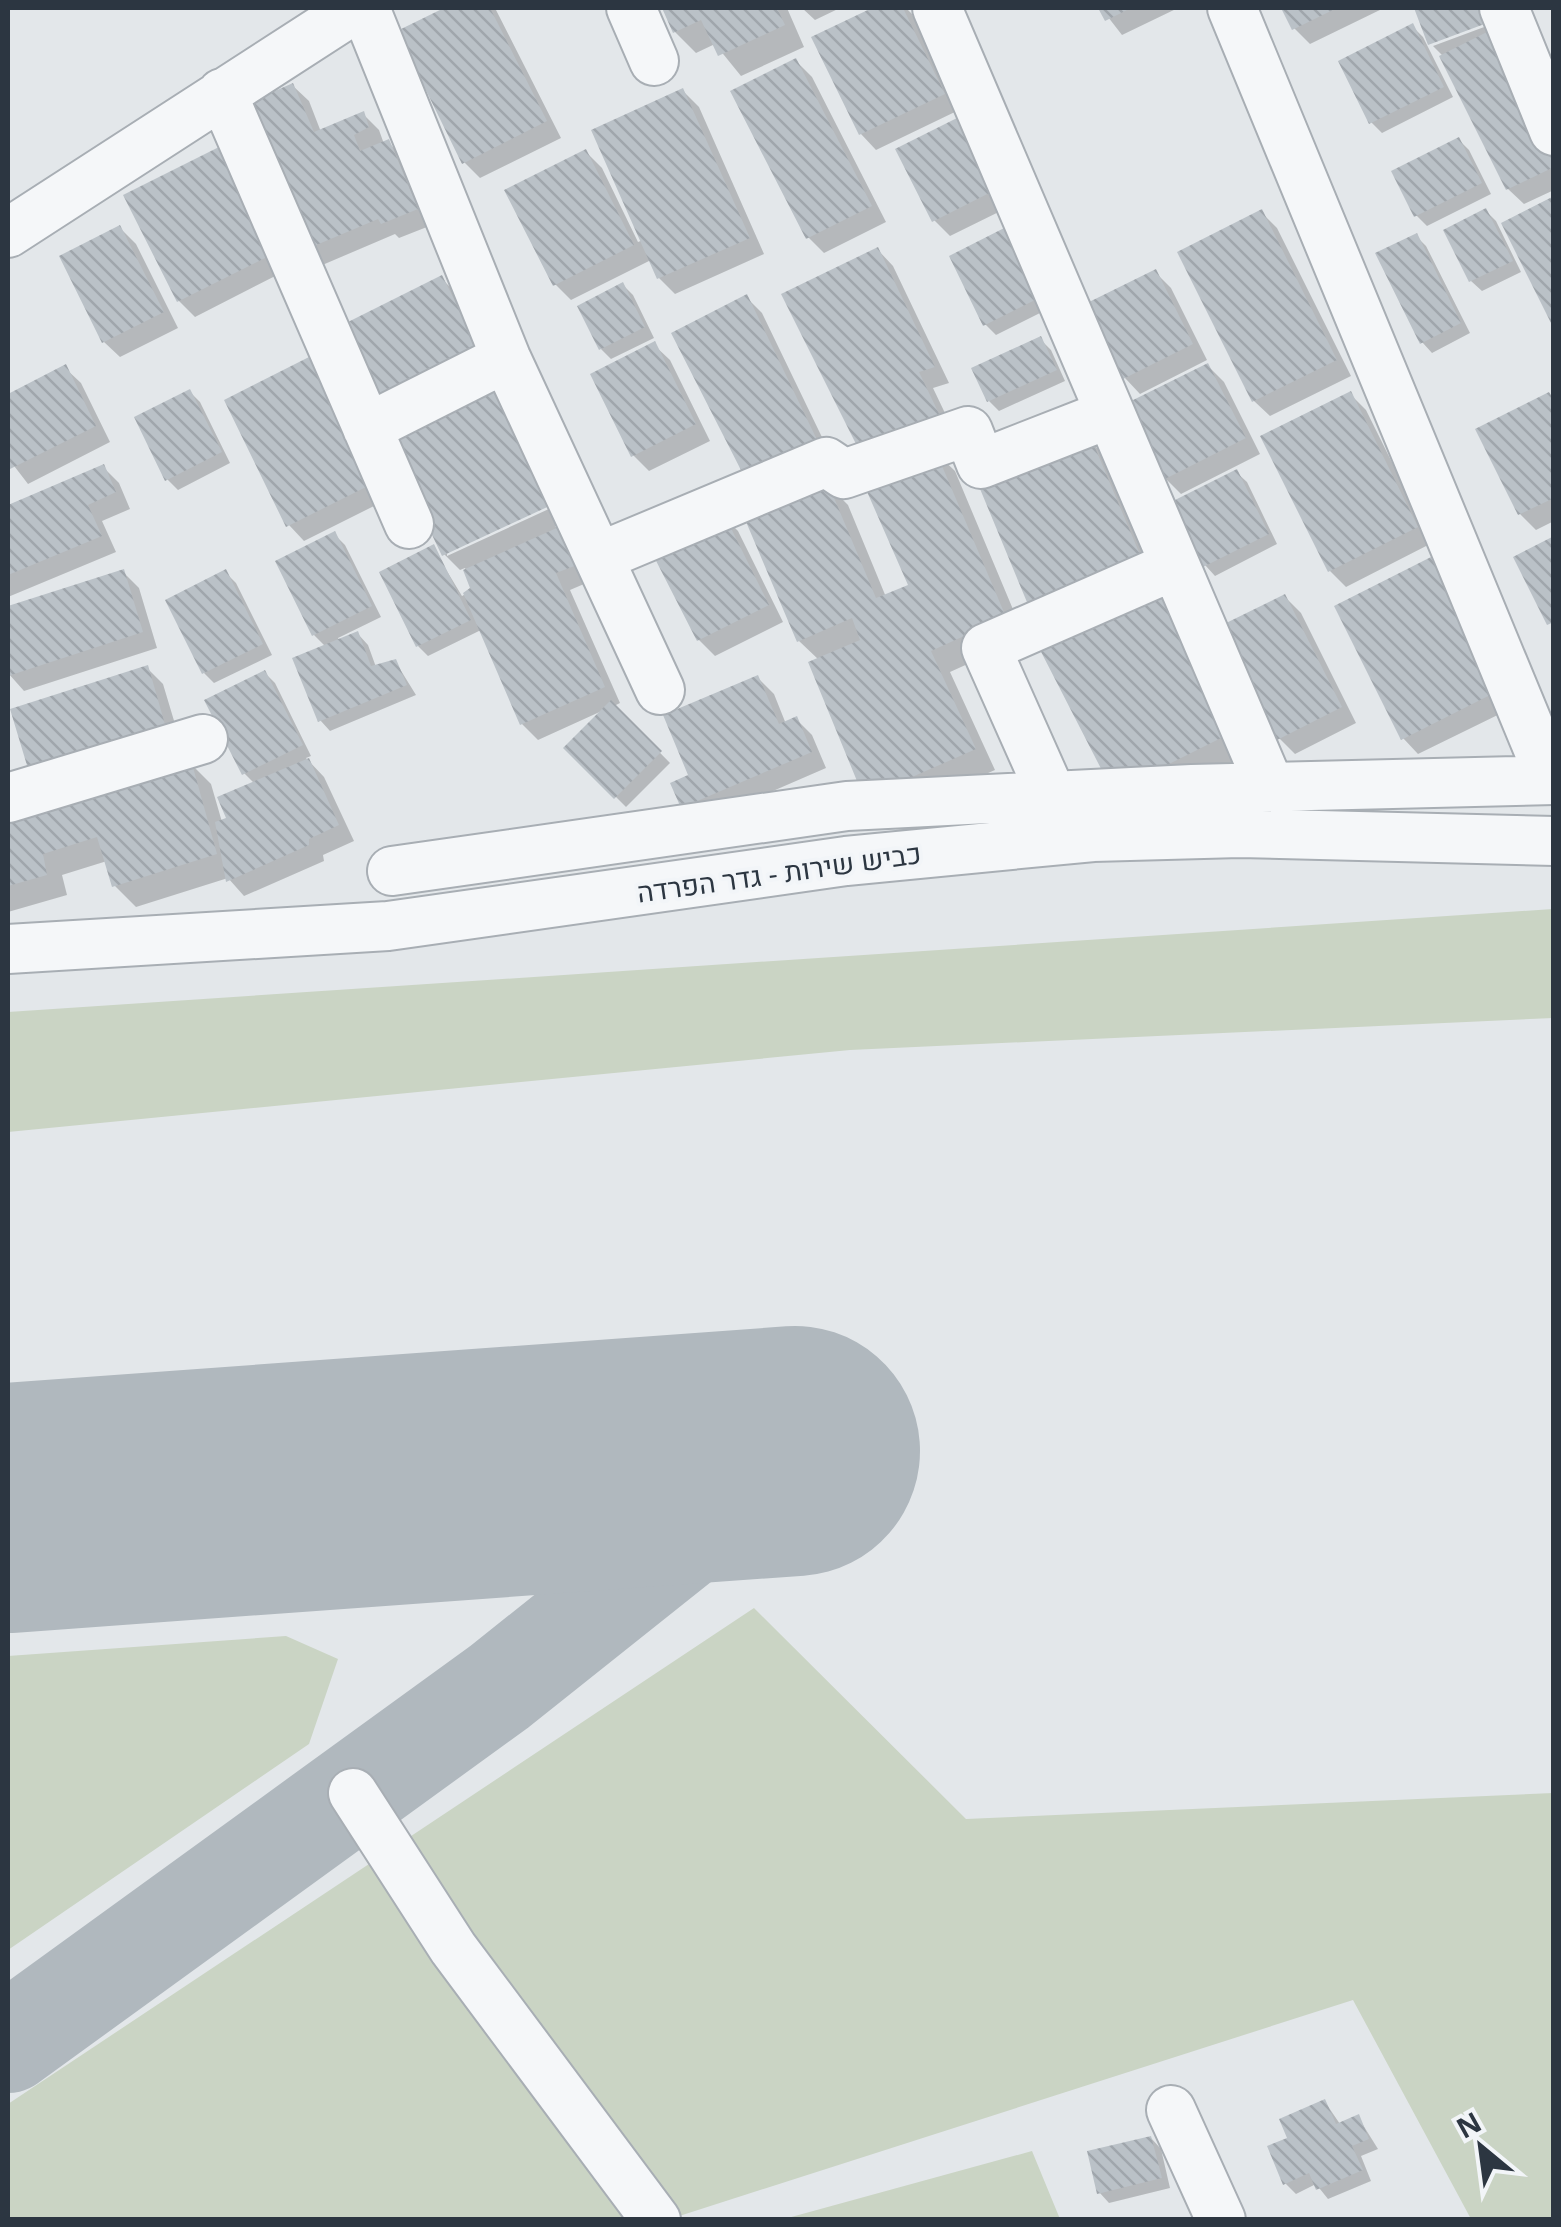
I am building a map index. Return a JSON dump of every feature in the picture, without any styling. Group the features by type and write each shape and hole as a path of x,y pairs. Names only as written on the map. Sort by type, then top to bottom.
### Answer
{"street":[{"path":"8,234 356,8"},
{"path":"365,8 506,358 660,690"},
{"path":"631,8 654,60"},
{"path":"936,8 1270,787"},
{"path":"392,871 847,806 1270,787 1552,780 1232,8"},
{"path":"1504,8 1554,131"},
{"path":"222,93 409,524"},
{"path":"367,428 506,358"},
{"path":"599,558 826,462 844,474 968,431 981,464 1109,414"},
{"path":"1052,796 986,648 1173,566"},
{"path":"8,798 203,739"},
{"name":"כביש שירות - גדר הפרדה","path":"8,949 388,926 846,860 1093,838 1240,834 1554,841"},
{"path":"353,1793 453,1948 656,2220"},
{"path":"1171,2110 1221,2220"}],"green space":[{"path":"1553,909 1553,1018 850,1050 8,1132 8,1012"},
{"path":"754,1608 966,1819 1553,1793 1553,2219 1471,2219 1353,2000 670,2219 8,2220 8,2104"},
{"path":"286,1636 338,1659 309,1744 8,1950 8,1656"},
{"path":"1032,2151 1060,2219 784,2219"}],"building":[{"path":"444,8 490,8 547,121 462,164 397,31"},
{"path":"662,8 777,8 785,25 718,56 701,20 673,33"},
{"path":"872,8 903,8 945,94 859,135 811,37"},
{"path":"1098,8 1131,8 1105,21"},
{"path":"1281,8 1337,8 1292,30"},
{"path":"1414,8 1494,8 1498,19 1428,45"},
{"path":"1413,23 1444,87 1369,124 1338,61"},
{"path":"1493,29 1554,151 1554,167 1506,190 1439,56"},
{"path":"796,58 872,206 806,239 730,91"},
{"path":"293,83 314,132 364,111 369,127 354,135 360,151 389,139 418,209 381,224 378,219 302,251 239,107"},
{"path":"683,88 750,238 657,279 591,130"},
{"path":"969,112 1005,185 932,222 895,149"},
{"path":"1459,137 1482,183 1414,217 1391,171"},
{"path":"219,147 273,254 177,302 123,195"},
{"path":"586,149 634,245 553,286 504,190"},
{"path":"1554,196 1554,329 1501,223"},
{"path":"1486,208 1513,261 1469,282 1443,230"},
{"path":"1262,209 1337,360 1252,402 1177,252"},
{"path":"1016,222 1051,292 983,326 949,256"},
{"path":"120,225 164,312 102,343 59,256"},
{"path":"1417,233 1461,323 1420,344 1375,253"},
{"path":"878,247 935,367 919,372 941,418 863,458 781,294"},
{"path":"1156,269 1193,344 1123,379 1085,304"},
{"path":"442,275 479,350 377,400 340,326"},
{"path":"623,282 645,327 599,350 577,306"},
{"path":"747,294 819,444 745,478 671,333"},
{"path":"1041,336 1057,370 987,402 971,368"},
{"path":"655,341 696,424 631,457 590,374"},
{"path":"311,356 374,483 286,527 224,400"},
{"path":"1208,363 1246,438 1163,480 1125,404"},
{"path":"66,364 96,426 10,469 8,394"},
{"path":"496,379 558,502 442,556 383,431"},
{"path":"190,389 222,452 165,481 134,417"},
{"path":"1351,391 1418,527 1328,572 1260,436"},
{"path":"1549,392 1554,400 1554,498 1518,515 1475,429"},
{"path":"1091,438 1141,557 1029,607 978,484"},
{"path":"934,447 1006,617 931,651 976,749 864,798 808,662 860,640 852,618 797,642 744,517 827,481 876,598 908,585 861,478"},
{"path":"104,464 116,492 88,505 102,536 8,575 8,505"},
{"path":"1237,469 1269,534 1203,567 1171,502"},
{"path":"723,512 769,605 697,641 650,549"},
{"path":"559,527 577,565 556,573 605,687 520,725 463,593 470,588 463,570"},
{"path":"335,531 372,606 312,636 275,561"},
{"path":"1554,536 1554,622 1547,625 1513,557"},
{"path":"434,544 471,620 416,647 379,572"},
{"path":"1431,557 1498,691 1401,740 1334,606"},
{"path":"124,569 143,632 8,676 8,606"},
{"path":"226,569 263,644 202,674 165,600"},
{"path":"1158,583 1237,730 1113,792 1037,644"},
{"path":"1285,594 1342,707 1277,740 1220,626"},
{"path":"358,631 371,666 396,659 407,685 318,722 292,658"},
{"path":"148,665 166,728 29,772 10,709"},
{"path":"265,670 303,745 242,775 204,700"},
{"path":"758,675 779,724 797,716 812,752 681,808 670,783 688,775 663,715"},
{"path":"611,700 662,751 614,799 563,748"},
{"path":"309,758 339,825 309,839 309,845 226,882 215,822 226,818 217,797"},
{"path":"191,760 217,854 112,887 97,837 43,854 47,875 8,886 8,817"},
{"path":"1325,2099 1336,2124 1359,2114 1369,2139 1352,2146 1363,2170 1316,2190 1309,2173 1283,2185 1267,2146 1287,2138 1279,2119"},
{"path":"1151,2136 1162,2178 1097,2194 1087,2151"}],"taxiway":[{"path":"8,2043 499,1687 795,1451"}],"runway":[{"path":"8,1508 795,1451"}]}
